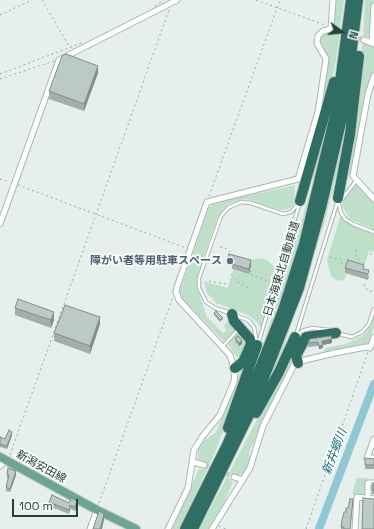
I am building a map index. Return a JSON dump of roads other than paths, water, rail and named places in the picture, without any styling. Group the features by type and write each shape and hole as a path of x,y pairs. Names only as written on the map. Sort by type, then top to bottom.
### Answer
{"highway":[{"path":"300,201 338,66 347,0"},
{"name":"日本海東北自動車道","path":"190,527 266,355 304,244 336,111 351,0"},
{"name":"日本海東北自動車道","path":"190,527 251,412 299,288 322,208 340,125 352,60 358,0"},
{"path":"340,199 350,134 360,47 362,0"},
{"path":"232,314 234,321 251,341 243,362 235,368"},
{"path":"298,362 296,356 306,337 336,333"},
{"path":"190,527 216,489 249,424 279,372 295,337"},
{"path":"190,527 233,415 257,345"}],"main road":[{"name":"新潟安田線","path":"3,461 136,529"}],"street":[{"path":"331,29 333,0"},
{"path":"0,224 58,60 71,50 174,1"},
{"path":"364,40 373,43 374,6"},
{"path":"168,529 188,488 196,446 223,409 234,382 235,368 230,355 179,300 176,292 177,287 207,202 298,179 318,112 326,59 317,43 318,36 323,31 331,29 337,31"},
{"path":"374,76 368,94 353,176 374,199"},
{"path":"213,527 250,468 263,426 288,374 298,362 335,353 370,348 374,337"},
{"path":"374,439 367,458 374,458"},
{"path":"193,462 204,465"},
{"path":"234,477 243,480"},
{"path":"368,498 368,483 374,483"},
{"path":"355,529 357,497 374,499"},
{"path":"90,529 97,510"}],"lane":[{"path":"295,337 340,199 356,180"},
{"path":"340,199 339,207 345,219 353,224 374,232"},
{"path":"257,345 256,332 251,323 243,318 210,306 203,298 199,288 199,278 221,216 228,208 241,202 251,203 283,214 290,212 300,201"},
{"path":"257,345 300,201"},
{"path":"295,337 302,331 317,327 347,337 358,335 366,328 374,309"},
{"path":"222,346 236,332 240,331 246,334"}],"waterway":[{"name":"新井郷川","path":"319,529 374,384"}],"tunnel":[{"path":"337,31 364,40"},
{"path":"204,465 234,477"}],"place":[{"name":"障がい者等用駐車スペース","path":"230,261"}]}
